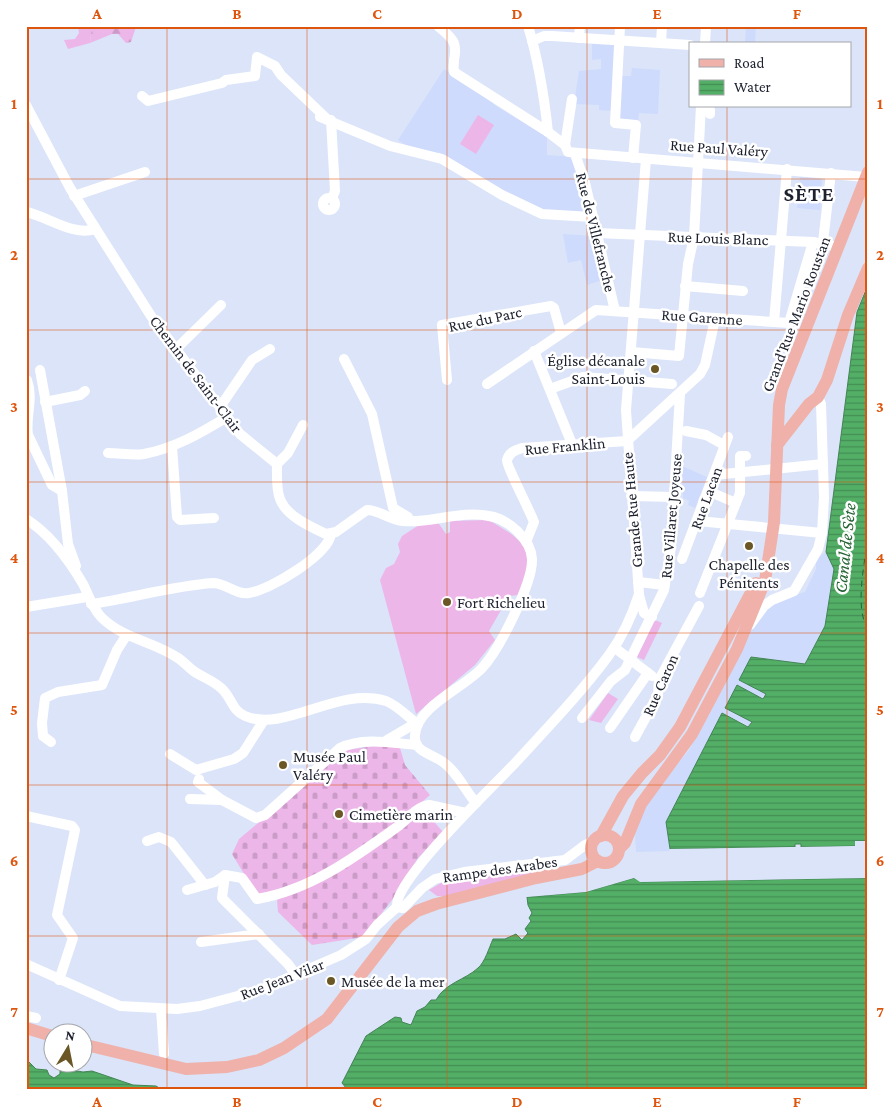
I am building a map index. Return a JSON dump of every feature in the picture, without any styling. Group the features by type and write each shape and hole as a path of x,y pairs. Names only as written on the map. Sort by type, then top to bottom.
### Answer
{"main road":[{"name":"Grand'Rue Mario Roustan","path":"763,576 774,528 776,468 780,437 779,405 782,389 867,175"},
{"path":"780,437 816,400 827,380 848,315 868,268"},
{"path":"593,848 611,862 617,856 619,849 625,843 641,804 654,783 692,734 744,634 763,576"},
{"path":"92,1046 186,1069 226,1067 259,1060 284,1048 327,1019 398,927 416,911 436,904 582,869 623,796 660,755 680,727 763,576"},
{"path":"593,848 612,837 619,849"},
{"path":"26,1028 42,1033"}],"street":[{"path":"438,26 454,41 457,48 453,68 456,73 548,132 569,150"},
{"path":"528,26 544,87 548,132"},
{"path":"544,36 549,26"},
{"path":"579,38 580,26"},
{"path":"620,26 615,123 636,125 633,158"},
{"path":"661,43 662,26"},
{"path":"705,42 706,26"},
{"path":"532,41 544,36 689,45"},
{"path":"142,96 148,101 222,83 226,80 255,76 257,57 275,66 281,75 325,118 390,146 442,160 502,195 542,214 592,216"},
{"path":"569,150 572,100"},
{"name":"Chemin de Saint-Clair","path":"26,106 74,196 151,316 240,434 277,464"},
{"path":"632,352 679,356 682,316 694,237 698,163 707,110"},
{"path":"325,118 335,191 332,198"},
{"name":"Rue Paul Valéry","path":"569,150 633,158 867,175"},
{"name":"Rue de Villefranche","path":"569,150 597,233 615,311"},
{"name":"Grande Rue Haute","path":"476,803 553,722 607,658 630,619 639,594 626,410 630,381 646,159"},
{"path":"774,322 787,169"},
{"path":"74,196 145,172"},
{"path":"818,242 831,173"},
{"path":"26,212 73,228 88,231 95,229"},
{"name":"Rue Louis Blanc","path":"597,233 818,242 838,247"},
{"name":"Rue Garenne","path":"487,384 596,310 789,323 818,242"},
{"path":"686,286 743,291"},
{"path":"177,348 221,305"},
{"name":"Rue du Parc","path":"447,380 442,324 551,306 554,308 561,333"},
{"path":"627,441 698,377 704,368 715,319"},
{"path":"220,407 252,360 270,349"},
{"path":"534,351 572,444"},
{"path":"344,359 372,414 393,508 410,520"},
{"path":"40,370 62,491 68,544 89,601 109,624 126,636 177,657 224,691 238,712 247,717 264,720 296,714 339,700 368,698 386,702 407,714 416,723"},
{"path":"550,389 583,377 672,384"},
{"path":"27,380 31,391 27,427 28,435 52,485 62,491"},
{"path":"46,402 80,395 84,391"},
{"name":"Rue Villaret Joyeuse","path":"582,718 611,680 625,670 652,617 665,585 671,547 680,394"},
{"path":"744,634 764,606 781,595 794,591 818,549 822,533 824,497 823,464 816,400"},
{"path":"108,453 143,454 172,446 193,438 227,417"},
{"path":"303,425 288,453 277,464 279,495 283,505 314,528 331,534"},
{"name":"Rue Lacan","path":"682,559 698,521 726,441 686,431"},
{"name":"Rue Franklin","path":"526,542 534,522 526,501 508,467 509,456 522,448 627,441"},
{"path":"172,446 177,517 180,520 214,518"},
{"path":"700,593 740,493 738,472 740,456 746,456"},
{"path":"714,475 823,464"},
{"path":"708,491 736,503"},
{"path":"631,496 674,497"},
{"path":"26,608 216,583 236,592 248,594 266,589 289,576 314,557 330,540 331,534 367,510 398,520 451,516 489,516 508,524 526,542 531,555 531,572 505,634 496,650 482,668 459,684 416,723 387,740"},
{"path":"26,520 56,544 83,586"},
{"path":"698,521 822,533"},
{"path":"638,582 665,585"},
{"path":"639,594 644,613 652,617"},
{"name":"Rue Caron","path":"635,737 658,695 659,680 699,606"},
{"path":"51,742 43,736 42,723 45,698 58,692 102,685 113,658 126,636"},
{"path":"619,651 659,680"},
{"path":"610,728 648,673"},
{"path":"170,754 196,770 234,759 243,753 264,720"},
{"path":"416,723 414,738 417,745 424,752 446,765 476,803"},
{"path":"197,781 222,800 256,818 264,815 340,748 347,745 387,740 417,745"},
{"path":"190,799 222,800"},
{"name":"Rue Jean Vilar","path":"26,964 120,1006 161,1009 200,1006 260,990 341,955 366,939 377,925 397,907 399,898 424,860 476,803"},
{"path":"187,890 205,885 225,875 242,878 257,899 280,895 321,878 399,826 422,806 428,805 466,813"},
{"path":"26,816 72,826 75,830 57,915 72,938 59,980"},
{"path":"147,840 159,837 171,842 205,885"},
{"name":"Rampe des Arabes","path":"397,907 403,908 428,882 443,876 565,860 593,848"},
{"path":"225,875 222,898 288,964 296,975"},
{"path":"201,942 259,934"},
{"path":"161,1009 164,1054"}],"shaded area":[{"path":"746,26 756,26 755,42 745,42"},
{"path":"592,44 615,45 613,111 599,110 599,105 574,104 579,71 601,69 601,59 592,60"},
{"path":"632,68 660,70 658,114 639,113 638,122 619,121 622,76 631,76"},
{"path":"444,69 494,101 493,104 547,137 547,155 575,157 588,213 542,211 497,190 439,152 437,156 410,148 398,140"},
{"path":"800,177 822,179 820,210 797,208"},
{"path":"563,234 595,236 606,279 587,285 581,260 568,263"},
{"path":"682,466 707,477 695,508 688,505 689,501 683,498"},
{"path":"826,552 834,569 825,626 805,664 766,693 764,699 737,685 751,721 749,726 722,713 666,822 670,851 636,852 635,835 638,820 652,794 689,750 757,620 778,600 805,592 816,569 816,559"}],"green space":[{"path":"78,26 92,26 90,43 68,49 64,40 75,39 79,33"},
{"path":"92,26 136,27 131,42 126,43 118,34 112,34 90,43"},
{"path":"478,115 494,125 476,154 460,144"},
{"path":"488,520 515,537 521,543 528,556 525,576 518,595 509,596 489,631 495,640 475,665 416,714 380,580 386,568 394,564 400,552 398,544 402,536 422,523 437,521 446,534 450,532 450,521"},
{"path":"655,620 662,623 644,660 637,657"},
{"path":"608,693 618,699 601,723 589,720"},
{"name":"Cimetière marin","path":"382,745 400,748 405,765 430,795 397,824 321,874 258,897 232,854 239,839 346,750"},
{"name":"Cimetière marin","path":"423,809 443,832 418,858 392,900 363,937 312,945 278,912 277,900"},
{"path":"547,866 546,871 446,896 437,896 429,890 446,880"}],"water":[{"name":"Canal de Sète","path":"868,285 868,841 856,841 856,846 801,847 801,844 795,844 795,847 670,849 666,822 722,713 748,727 752,722 725,708 737,685 763,699 766,694 739,680 751,657 805,664 825,626 834,569 826,552 857,312"},
{"path":"634,878 641,882 868,878 868,1089 347,1089 342,1083 366,1036 395,1017 401,1018 402,1022 411,1025 417,1011 425,1007 431,1000 436,1000 450,986 473,972 480,965 485,959 493,939 505,939 516,934 522,940 528,933 525,929 531,921 529,918 532,913 527,897 586,892"},
{"path":"26,1059 36,1069 48,1072 54,1078 60,1072 92,1071 133,1085 156,1086 161,1089 26,1089"}],"pier":[{"path":"855,841 868,841 868,844 858,844 856,849 801,850 799,847 855,846"},
{"path":"797,847 795,850 669,851 670,849"},
{"path":"634,876 641,879 868,876 868,878 640,882 634,878 586,892 527,897 527,894 585,889"}],"ferry route":[{"path":"868,537 861,597 864,620 868,629"}],"place":[{"name":"Église décanale Saint-Louis","path":"655,369"},
{"name":"Chapelle des Pénitents","path":"749,546"},
{"name":"Fort Richelieu","path":"447,602"},
{"name":"Musée Paul Valéry","path":"283,765"},
{"name":"Cimetière marin","path":"339,814"},
{"name":"Musée de la mer","path":"331,981"}],"district":[{"name":"SÈTE","path":"809,194"}]}
